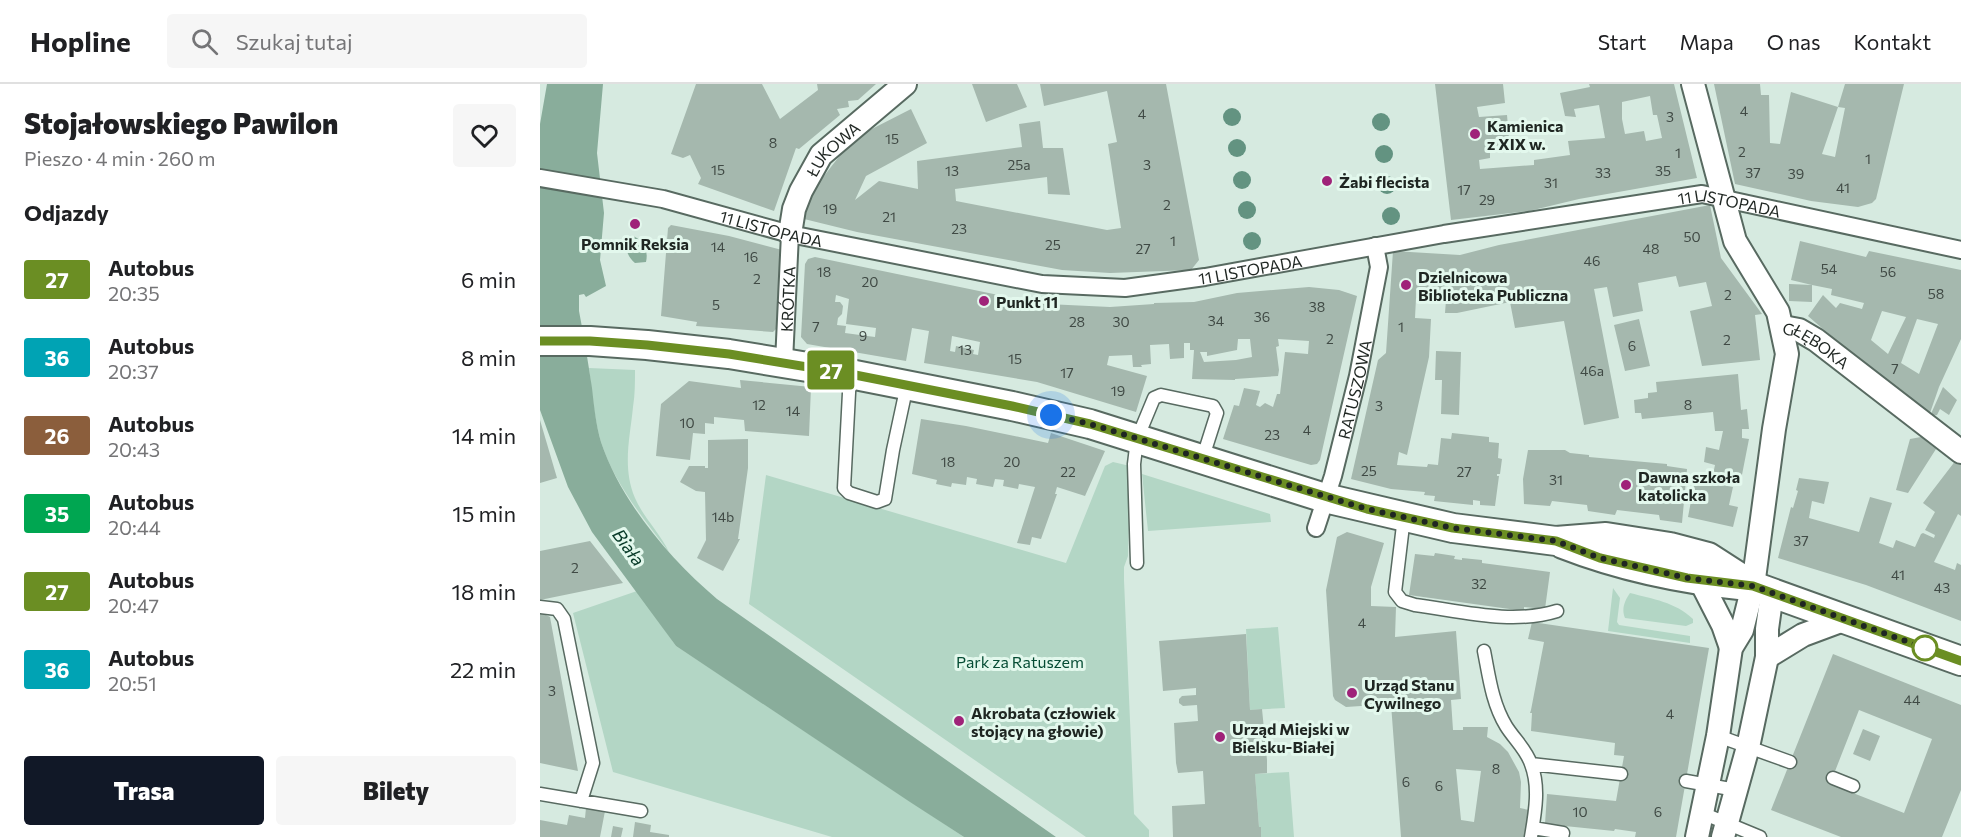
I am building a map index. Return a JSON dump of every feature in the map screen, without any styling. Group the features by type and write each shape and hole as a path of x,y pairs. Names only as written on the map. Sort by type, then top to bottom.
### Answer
{"street":[{"name":"ŁUKOWA","path":"790,234 794,209 801,191 821,155 905,84"},
{"name":"GŁĘBOKA","path":"1693,84 1735,241 1778,312 1783,327 1799,330 1816,340 1961,452"},
{"name":"11 LISTOPADA","path":"540,178 663,200 790,234 1042,284 1125,288 1205,277 1375,246 1702,194 1961,250"},
{"name":"KRÓTKA","path":"784,362 790,234"},
{"name":"RATUSZOWA","path":"1316,528 1333,476 1358,376 1378,267 1375,246"},
{"path":"1725,830 1748,747 1767,657 1767,629 1762,590 1774,429 1787,354 1783,327"},
{"path":"540,341 590,341 717,352 850,374 1090,424 1325,498 1453,528 1556,541 1606,537 1670,548 1708,557 1762,590 1961,661"},
{"path":"1556,541 1600,558 1701,582 1762,590"},
{"path":"1701,582 1723,625 1731,648"},
{"path":"1697,837 1702,813 1697,782 1718,736 1731,648 1762,590"},
{"path":"1767,657 1803,634 1846,620"}],"lane":[{"path":"850,374 844,488 849,493 877,502 885,499 907,385"},
{"path":"1137,563 1134,470 1137,439 1154,398 1161,395 1213,406 1217,413 1202,460"},
{"path":"1404,517 1395,592 1402,601 1415,605 1512,618 1544,615 1557,611"},
{"path":"540,607 557,609 564,620 593,763 581,801"},
{"path":"1484,651 1498,710 1531,764 1536,787 1532,833 1563,833 1562,837"},
{"path":"1718,736 1790,762"},
{"path":"1531,764 1621,774"},
{"path":"1833,778 1853,786"},
{"path":"1697,782 1736,790"},
{"path":"540,794 641,811"},
{"path":"1702,813 1725,830 1760,837"}],"green space":[{"path":"589,368 635,370 628,452 631,486 638,505 669,552 630,500 613,472 601,442"},
{"name":"Park za Ratuszem","path":"1113,462 1130,466 1128,556 1124,567 1124,580 1134,814 1149,830 1149,837 1086,837 749,604 766,475 1066,563 1105,466"},
{"path":"1142,474 1270,514 1271,522 1148,531"},
{"path":"1613,588 1620,598 1617,622 1619,625 1690,636 1690,643 1608,631"},
{"path":"637,591 676,646 964,837 832,837 613,772 573,613"},
{"path":"1630,593 1671,605 1686,613 1693,619 1693,623 1686,626 1625,618 1624,605"},
{"path":"1278,627 1285,708 1250,710 1246,629"},
{"path":"1289,772 1294,837 1261,837 1255,774"}],"water":[{"name":"Biała","path":"547,84 603,84 597,153 604,213 600,260 606,286 586,297 584,294 579,295 579,311 601,442 621,486 634,507 665,548 717,599 1056,837 964,837 910,802 676,646 592,532 568,487 540,410 540,124"},
{"path":"630,235 644,245 646,262 635,263 628,254 625,241"}],"building":[{"path":"696,84 762,84 780,119 818,90 817,84 876,84 858,100 848,101 849,107 837,109 840,115 799,149 796,148 774,211 698,184 701,178 690,155 683,158 671,154"},
{"path":"972,84 1017,84 1027,107 986,122"},
{"path":"1040,84 1166,84 1199,260 1191,270 1110,273 1062,270 857,232 800,218 817,185 841,154 864,133 911,109 927,143 866,176 855,200 879,181 918,189 917,161 1022,147 1019,124 1040,121 1043,148 1063,148 1070,195 1048,194 1047,177 955,189 956,201 1107,230 1121,228 1108,144 1117,142 1107,91 1044,106"},
{"path":"1435,84 1503,84 1505,103 1477,107 1479,117 1507,115 1510,151 1490,153 1490,158 1479,160 1480,169 1534,165 1534,160 1570,155 1568,141 1605,138 1599,105 1574,109 1576,117 1565,116 1560,93 1590,87 1589,84 1674,84 1697,178 1579,199 1529,211 1451,220","holes":["1650,96 1653,115 1657,115 1662,138 1646,141 1644,131 1625,134 1622,102"]},
{"path":"1714,84 1760,84 1761,95 1769,95 1770,143 1780,144 1791,92 1838,107 1845,84 1904,84 1876,199 1872,203 1858,207 1811,201 1735,184","holes":["1838,107 1845,108 1835,157 1822,154"]},
{"path":"1710,205 1721,258 1762,314 1755,315 1760,360 1702,366 1690,311 1712,306 1706,282 1679,287 1676,276 1638,283 1643,311 1613,317 1607,287 1594,289 1619,418 1584,425 1564,321 1515,328 1510,302 1457,313 1445,313 1446,300 1416,298 1415,318 1431,319 1429,357 1407,455 1399,452 1397,465 1427,467 1428,464 1438,465 1441,438 1451,439 1452,433 1489,437 1489,442 1499,443 1498,458 1502,459 1500,474 1497,474 1499,476 1495,506 1480,505 1480,501 1473,500 1473,505 1434,501 1435,496 1424,495 1425,492 1391,489 1351,479 1378,360 1386,353 1393,251 1460,255 1499,245"},
{"path":"671,225 729,236 782,250 777,328 773,332 696,326 697,322 661,316 668,228"},
{"path":"1800,241 1866,257 1869,251 1961,270 1961,339 1930,413 1877,376 1808,316 1823,295 1836,308 1840,303 1862,309 1864,303 1831,295 1832,289 1791,280","holes":["1882,311 1906,317 1888,354 1871,340","1917,319 1938,324 1919,374 1901,363"]},
{"path":"815,257 1047,304 1110,307 1194,302 1237,293 1309,287 1339,290 1357,296 1320,460 1317,464 1311,465 1223,439 1234,405 1239,406 1244,388 1260,391 1256,405 1260,407 1265,403 1273,407 1277,394 1280,394 1285,352 1308,354 1309,341 1278,339 1279,346 1276,347 1278,376 1235,380 1192,379 1194,350 1190,350 1190,343 1184,343 1184,358 1170,359 1169,344 1150,345 1151,364 1141,365 1142,367 1133,367 1132,355 1109,356 1107,365 1147,376 1136,412 1037,382 924,363 929,331 912,328 906,361 807,344 801,337 805,264 808,259","holes":["836,295 849,299 846,324 876,328 875,337 845,333 846,326 837,325 843,306 840,302 835,302","952,336 980,342 978,355 973,354 974,350 956,346 955,352 950,351","1238,339 1250,339 1252,357 1204,362 1200,352 1207,352 1207,356 1237,350"]},
{"path":"1789,284 1812,285 1812,302 1789,301"},
{"path":"1639,319 1650,366 1625,371 1614,325"},
{"path":"1436,351 1461,352 1459,415 1441,414 1442,380 1435,380"},
{"path":"1738,374 1741,410 1747,409 1749,429 1742,429 1742,438 1749,439 1740,485 1712,479 1715,465 1704,462 1706,447 1719,450 1723,431 1715,431 1713,412 1642,419 1641,413 1635,413 1634,400 1648,398 1648,393 1657,392 1656,382"},
{"path":"740,380 811,387 809,436 745,431 744,420 714,417 714,424 705,423 705,434 693,433 690,460 656,456 661,404 689,381 741,388"},
{"path":"1943,387 1957,400 1949,415 1940,409 1937,415 1930,416"},
{"path":"921,419 1048,443 1051,433 1105,451 1085,496 1057,487 1055,494 1057,494 1041,539 1032,537 1030,545 1017,543 1035,487 1019,484 1018,489 1003,486 1004,480 995,479 993,487 976,484 977,479 967,477 966,485 952,483 951,487 936,484 937,480 912,474"},
{"path":"540,420 557,478 540,483"},
{"path":"1921,437 1936,449 1908,493 1896,490 1910,439"},
{"path":"748,439 748,468 738,539 740,539 723,571 697,558 706,540 705,492 696,491 680,482 689,466 708,468 708,440"},
{"path":"1528,450 1565,450 1570,453 1589,455 1589,457 1667,464 1667,466 1687,469 1682,523 1660,520 1659,515 1617,510 1615,515 1588,511 1587,505 1552,501 1550,506 1524,504 1523,479"},
{"path":"1956,460 1961,464 1961,516 1958,514 1934,562 1955,570 1957,563 1961,565 1961,621 1866,585 1778,558 1791,507 1793,508 1798,491 1796,490 1799,478 1829,482 1824,504 1812,501 1809,518 1859,532 1870,497 1892,503 1879,543 1893,548 1896,540 1915,547 1923,533 1934,538 1935,535 1925,530 1935,512 1923,503"},
{"path":"1695,480 1733,487 1729,505 1738,507 1733,527 1688,517"},
{"path":"1347,532 1384,543 1371,587 1371,606 1396,607 1395,637 1456,631 1461,699 1451,700 1453,730 1463,730 1463,727 1488,727 1487,737 1500,744 1508,752 1519,772 1520,808 1529,810 1525,837 1401,837 1391,704 1346,707 1333,696 1326,590 1337,537","holes":["1456,769 1481,771 1474,822 1461,820"]},
{"path":"590,541 623,583 540,600 540,551"},
{"path":"1435,553 1455,556 1454,559 1482,560 1482,563 1550,572 1545,609 1524,607 1524,611 1409,595 1415,554 1434,556"},
{"path":"540,612 550,617 578,771 540,763"},
{"path":"1532,622 1709,648 1676,837 1635,837 1636,832 1545,824 1547,794 1616,801 1624,756 1614,755 1615,743 1531,731 1532,713 1530,713 1544,642 1528,639"},
{"name":"Urząd Miejski w Bielsku-Białej","path":"1246,634 1250,710 1262,709 1267,760 1267,773 1255,774 1261,837 1173,837 1172,806 1205,804 1203,771 1178,773 1174,723 1198,721 1197,705 1183,706 1179,703 1179,699 1182,696 1196,695 1196,688 1163,691 1159,641"},
{"path":"1833,654 1961,705 1961,790 1942,837 1841,837 1771,810","holes":["1859,710 1932,739 1904,813 1830,784"]},
{"path":"1863,729 1880,736 1870,761 1853,754"},
{"path":"586,808 605,811 600,837 540,837 540,820 567,825 569,815 585,818"},
{"path":"635,822 651,825 650,832 669,835 669,837 633,837"},
{"path":"613,826 623,828 621,837 611,837"}],"bus line":[{"name":"27","path":"540,341 590,341 729,354 850,374 1012,406 1090,424 1325,498 1367,509 1453,528 1556,541 1600,558 1701,582 1753,586 1961,661"}],"place":[{"name":"Kamienica z XIX w.","path":"1475,134"},
{"name":"Żabi flecista","path":"1327,181"},
{"name":"Pomnik Reksia","path":"635,224"},
{"name":"Dzielnicowa Biblioteka Publiczna","path":"1406,285"},
{"name":"Punkt 11","path":"984,301"},
{"name":"Dawna szkoła katolicka","path":"1626,485"},
{"name":"Urząd Stanu Cywilnego","path":"1352,693"},
{"name":"Akrobata (człowiek stojący na głowie)","path":"959,721"},
{"name":"Urząd Miejski w Bielsku-Białej","path":"1220,737"}],"route":[{"path":"1051,415 1090,424 1325,498 1367,509 1453,528 1556,541 1600,558 1701,582 1753,586 1925,648"}]}
